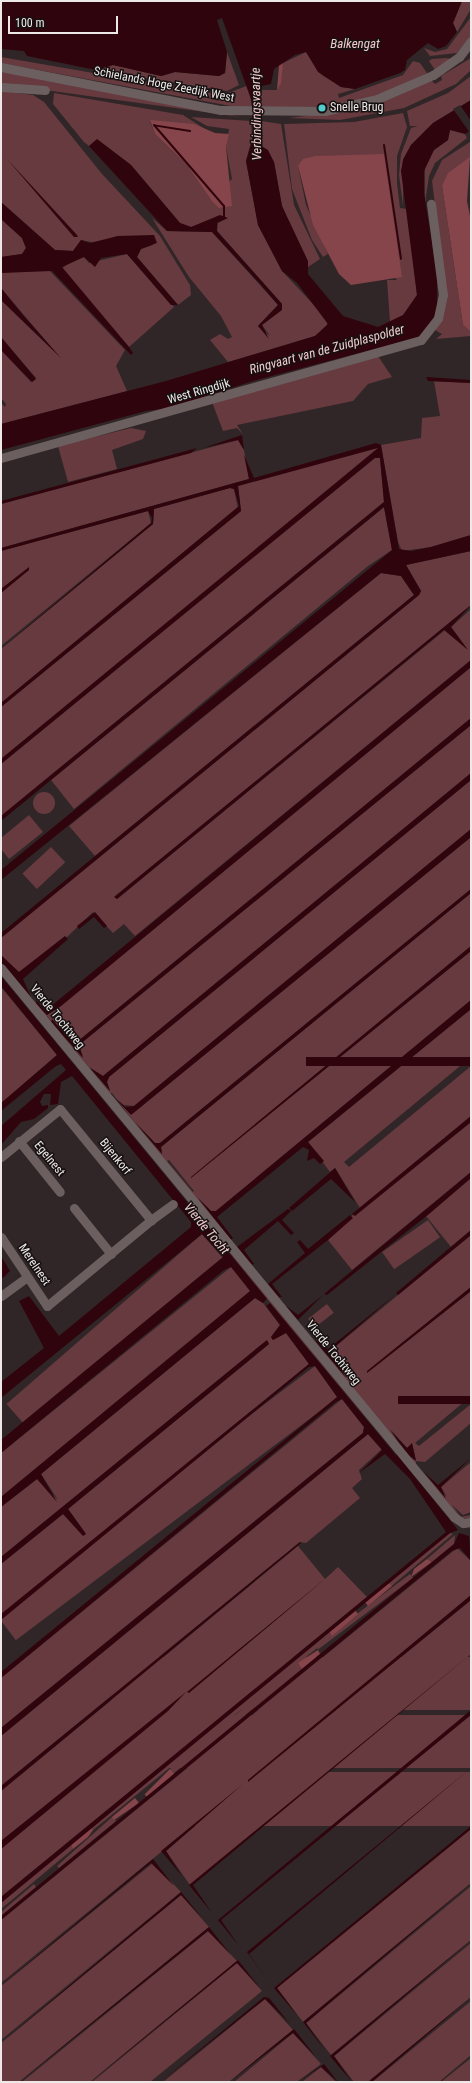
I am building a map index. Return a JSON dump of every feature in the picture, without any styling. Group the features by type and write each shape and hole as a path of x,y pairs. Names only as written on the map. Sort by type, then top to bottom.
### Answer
{"street":[{"name":"Schielands Hoge Zeedijk West","path":"1,67 221,110 256,113 325,112 377,99 433,75 459,57 471,42"},
{"path":"1,87 45,90"},
{"name":"West Ringdijk","path":"1,458 409,346 427,336 438,318 443,287 431,204"},
{"name":"Vierde Tochtweg","path":"1,968 93,1082 402,1456 454,1517 468,1523"},
{"name":"Bijenkorf","path":"19,1141 60,1109 151,1220"},
{"path":"1,1157 19,1141"},
{"name":"Egelnest","path":"19,1141 60,1192"},
{"path":"74,1208 111,1254 151,1220 173,1204"},
{"name":"Merelnest","path":"1,1237 47,1306 111,1254"},
{"path":"1,1295 28,1277"}],"shaded area":[{"path":"462,1 471,1 471,9 457,32 453,23"},
{"path":"471,17 471,36 457,53 430,56 424,48 435,52 447,49"},
{"path":"227,52 239,85 227,91 96,70 113,65 161,76 175,72 219,76 225,73"},
{"path":"306,52 322,75 341,87 355,89 338,94 339,98 403,75 413,61 420,63 427,73 390,92 343,106 259,110 262,90 277,90 283,63"},
{"path":"1,57 209,93 228,93 249,85 252,110 1,63"},
{"path":"471,58 471,70 456,84 404,108 340,120 289,118 363,109 431,80 435,84 442,80 441,76"},
{"path":"432,59 452,59 435,70 429,61"},
{"path":"283,63 281,83 277,90 279,65"},
{"path":"1,72 13,73 241,117 1,84"},
{"path":"471,76 471,100 433,123 411,145 403,159 403,206 399,175 401,154 411,128 418,126 410,126 407,111 448,93"},
{"path":"1,91 33,95 44,102 102,174 160,236 190,285 191,295 178,305 137,257 141,249 153,245 118,236 96,243 81,240 73,251 55,250 1,202"},
{"path":"54,93 183,115 205,129 150,121 155,134 186,164 211,200 232,179 226,147 229,129 207,126 191,117 251,121 252,138 246,161 258,225 282,271 327,319 327,326 315,336 228,362 210,340 220,334 228,339 232,337 221,316 189,277 152,218 167,231 212,232 278,305 258,326 270,336 262,325 282,304 217,231 218,223 227,218 191,227 180,223 131,165 98,140 89,146 84,142 53,104"},
{"path":"403,113 407,127 397,156 397,183 400,208 407,209 417,295 403,316 390,322 387,280 397,280 298,166 306,205 328,254 323,257 312,240 292,189 284,124 354,122"},
{"path":"150,120 194,124 215,133 229,134 226,147 232,206 219,208 211,200 186,164 155,134"},
{"path":"261,121 281,124 294,205 320,259 308,267 282,206 274,162 262,146"},
{"path":"450,130 464,132 467,138 435,163 429,176 425,203 425,164 434,150 448,140"},
{"path":"470,142 471,159 442,186 463,325 471,332 471,336 436,339 442,334 435,330 440,319 443,269 432,181 442,160"},
{"path":"384,154 402,277 351,285 339,274 313,225 298,166 303,159 315,156"},
{"path":"470,157 467,201 471,221 471,332 463,325 442,186 448,173"},
{"path":"1,219 22,238 26,248 22,254 1,257"},
{"path":"127,254 174,307 129,347 61,269 76,258 84,257 89,263"},
{"path":"48,269 125,350 116,366 127,391 1,424 1,403 5,407 6,404 1,398 1,350 31,382 36,378 1,337 1,300 57,354 1,288 1,273"},
{"path":"378,356 392,377 368,384 353,401 237,425 243,434 237,428 223,431 212,402"},
{"path":"434,381 471,383 471,535 431,547 402,551 398,542 381,445 421,438 422,418 440,416"},
{"path":"131,428 146,431 143,439 112,450 117,469 68,482 58,446"},
{"path":"238,440 244,450 249,479 1,548 1,504"},
{"path":"374,447 378,448 376,453 1,759 1,707 241,511 238,486"},
{"path":"375,457 380,458 384,502 1,816 1,764"},
{"path":"230,488 234,489 238,509 1,703 1,649 153,524 154,509"},
{"path":"384,507 392,550 368,566 74,809 51,780"},
{"path":"148,511 151,523 1,646 1,593 30,568 1,589 1,551"},
{"path":"471,551 471,605 115,897 117,899 445,630 467,649 451,627 471,609 471,660 135,936 124,924 113,933 93,912 67,937 19,972 15,971 1,955 1,938 419,595 421,591 406,565"},
{"path":"381,573 401,576 414,595 95,856 69,826"},
{"path":"471,667 471,718 77,1042 71,1041 52,1019 83,1057 79,1045 471,725 471,773 103,1076 89,1067 110,1091 107,1082 109,1077 471,780 471,829 134,1106 124,1105 132,1113 138,1109 471,837 471,889 160,1143 155,1143 135,1123 162,1154 161,1147 471,893 471,946 191,1177 471,951 471,1000 216,1211 211,1211 198,1198 231,1240 233,1238 231,1241 160,1156 112,1093 110,1093 47,1016 45,1017 33,1004 34,1001 47,1015 61,1006","holes":["169,1160 194,1191 193,1192 167,1161"]},
{"path":"44,792 52,795 55,803 52,811 44,814 36,811 33,803 36,795"},
{"path":"29,815 43,832 9,859 1,849 1,838"},
{"path":"51,847 65,862 37,889 22,874"},
{"path":"1,987 57,1055 1,1104"},
{"path":"471,1009 471,1057 344,1162 349,1167 471,1066 471,1116 360,1208 335,1168 330,1172 308,1142"},
{"path":"471,1122 471,1172 352,1270 328,1240 353,1215"},
{"path":"471,1178 471,1230 451,1247 426,1216"},
{"path":"184,1196 397,1455 267,1299"},
{"path":"428,1220 440,1237 394,1269 382,1252"},
{"path":"202,1234 223,1258 28,1428 7,1404"},
{"path":"471,1235 471,1287 367,1373 471,1291 471,1396 415,1443 419,1446 471,1404 471,1423 425,1462 416,1461 416,1464 408,1455 416,1460 412,1444 407,1448 391,1430 403,1451 312,1341 348,1377 330,1351"},
{"path":"231,1267 250,1288 250,1293 1,1497 1,1453"},
{"path":"255,1298 263,1303 280,1325 271,1337 273,1340 286,1333 309,1364 1,1614 1,1564 63,1514 86,1534 68,1509 269,1344 266,1341 1,1557 1,1507 37,1479 58,1500 41,1474"},
{"path":"327,1304 334,1313 315,1327 308,1319"},
{"path":"315,1366 338,1397 16,1640 1,1621 1,1603"},
{"path":"342,1399 364,1427 363,1433 1,1728 1,1678"},
{"path":"368,1434 382,1449 359,1470 362,1479 352,1488 360,1498 306,1543 300,1542 1,1786 1,1736"},
{"path":"471,1462 471,1512 463,1515 452,1505 461,1517 471,1515 471,1519 461,1518 423,1473 447,1497 441,1487"},
{"path":"450,1533 453,1534 368,1606 391,1586 389,1583"},
{"path":"455,1535 454,1544 432,1562 427,1559"},
{"path":"298,1546 325,1579 338,1567 367,1597 1,1897 1,1849 187,1694 1,1841 1,1791","holes":["325,1579 188,1693 188,1691"]},
{"path":"457,1548 471,1561 471,1595 248,1782 471,1600 471,1654 190,1885 166,1851 243,1785 1,1983 1,1920"},
{"path":"427,1559 432,1562 411,1577 414,1569"},
{"path":"410,1574 413,1578 318,1650 315,1646"},
{"path":"389,1583 392,1586 368,1606 365,1602"},
{"path":"355,1610 358,1614 332,1636 329,1631"},
{"path":"329,1631 332,1636 93,1830 91,1827"},
{"path":"318,1650 320,1654 302,1669 298,1663"},
{"path":"111,1657 471,1657 471,1710 111,1710"},
{"path":"298,1663 302,1669 174,1773 170,1769"},
{"path":"148,1715 471,1715 471,1768 148,1768"},
{"path":"170,1769 174,1773 149,1799 145,1794"},
{"path":"183,1772 471,1772 471,1826 183,1826"},
{"path":"135,1798 139,1803 114,1820 112,1817"},
{"path":"112,1817 116,1821 59,1868 57,1866"},
{"path":"91,1827 93,1830 88,1837 73,1849 70,1843"},
{"path":"471,1829 471,1883 303,2022 277,1988"},
{"path":"70,1843 73,1849 1,1909 1,1903"},
{"path":"153,1863 181,1892 1,2040 1,1986"},
{"path":"34,1884 36,1887 1,1916 1,1912"},
{"path":"471,1886 471,1940 331,2055 306,2023"},
{"path":"181,1895 209,1927 19,2082 1,2082 1,2043"},
{"path":"208,1931 237,1961 90,2082 22,2082"},
{"path":"471,1943 471,1997 368,2082 354,2082 334,2056"},
{"path":"237,1963 262,1991 150,2082 92,2082"},
{"path":"265,1999 293,2030 229,2082 163,2082"},
{"path":"471,2001 471,2055 439,2082 372,2082"},
{"path":"293,2033 321,2064 297,2082 234,2082"},
{"path":"471,2058 471,2082 441,2082"},
{"path":"321,2067 336,2082 302,2082 316,2071"}],"water":[{"path":"1,1 462,1 453,23 457,32 446,46 438,49 428,43 407,60 405,70 400,73 355,89 341,87 318,72 306,52 295,55 274,69 271,84 262,86 259,102 261,146 268,150 274,162 282,206 308,261 308,274 343,316 378,327 403,315 417,295 401,171 403,160 411,145 433,123 471,100 471,130 465,134 450,130 448,140 434,150 424,171 424,193 437,274 437,307 434,319 419,337 253,381 169,408 146,411 1,450 1,424 166,381 315,336 328,324 297,283 282,271 258,225 246,161 253,138 252,102 222,18 217,20 227,52 225,73 219,76 175,72 161,76 113,65 96,70 27,56 24,51 1,49"},
{"path":"97,139 131,165 180,223 191,227 220,215 228,218 217,223 217,231 282,304 282,310 262,325 269,339 258,326 278,305 261,285 212,232 167,231 89,146"},
{"path":"7,159 77,235 78,237 74,237"},
{"path":"1,202 55,250 73,251 81,240 90,243 118,236 154,235 157,243 141,249 137,257 178,305 171,305 127,254 101,258 95,267 84,257 62,267 129,347 133,353 131,355 52,271 1,273 1,257 22,254 26,248 22,238 1,219"},
{"path":"1,288 23,315 61,358 1,300"},
{"path":"1,337 36,379 32,382 1,350"},
{"path":"426,377 471,380 471,383 428,381"},
{"path":"242,435 244,450 238,440 203,448"},
{"path":"376,443 381,445 399,549 411,551 431,547 471,535 471,551 406,565 421,591 419,595 1,938 1,933 414,595 401,576 381,573 1,880 1,870 392,550 384,507 1,821 1,816 384,502 380,458 375,458 1,764 1,759 378,448 238,486 241,511 1,707 1,703 239,506 234,489 230,488 154,509 153,524 1,649 151,523 152,518 148,511 1,551 1,548 249,479 244,455 254,478"},
{"path":"197,448 191,453 1,504 1,501"},
{"path":"29,567 29,570 1,593 1,589"},
{"path":"471,605 451,627 468,650 444,630 117,899 114,897"},
{"path":"471,660 471,667 61,1006 47,1015 36,1004 36,1000 44,1009 50,1007"},
{"path":"471,718 471,725 79,1045 83,1058 51,1022 52,1019 71,1041 77,1042"},
{"path":"471,773 471,780 109,1077 107,1082 110,1091 90,1068 103,1076"},
{"path":"471,829 471,837 131,1115 115,1098 126,1107 134,1106"},
{"path":"471,889 471,893 161,1147 162,1154 135,1122 155,1143 160,1143"},
{"path":"95,912 107,926 104,928 94,917 79,929 77,926"},
{"path":"65,936 68,939 23,979 31,997 1,962 1,955 19,972"},
{"path":"471,946 471,951 191,1178 191,1177"},
{"name":"Vierde Tocht","path":"1,976 267,1299 263,1303 255,1298 41,1474 57,1502 37,1479 1,1507 1,1497 250,1291 231,1267 224,1270 1,1453 1,1440 223,1257 202,1234 1,1398 1,1382 44,1348 19,1301 29,1296 59,1336 191,1227 191,1222 72,1076 61,1082 58,1104 50,1105 51,1094 44,1094 40,1102 42,1106 48,1105 48,1108 34,1119 21,1122 1,1145 1,1126 66,1070 61,1064 56,1066 1,1111 1,1103 57,1055 1,986"},
{"path":"471,1000 471,1009 308,1142 324,1161 320,1164 314,1158 307,1161 309,1150 303,1147 217,1217 233,1238 231,1240 198,1198 211,1211 216,1211"},
{"path":"306,1057 471,1057 471,1066 306,1066"},
{"path":"471,1116 471,1122 355,1216 352,1214"},
{"path":"335,1168 355,1202 331,1179 292,1211 289,1208"},
{"path":"471,1172 471,1178 429,1214 327,1295 324,1294"},
{"path":"288,1209 291,1211 282,1220 294,1233 291,1235 278,1221 244,1250 254,1264 252,1265 237,1247"},
{"path":"350,1215 353,1218 328,1240 272,1284 282,1297 279,1297 268,1284 305,1253 297,1242 300,1240 308,1249"},
{"path":"471,1230 471,1235 398,1295 396,1293"},
{"path":"1,1256 10,1271 3,1278 1,1276"},
{"path":"471,1287 471,1291 367,1373 367,1371"},
{"path":"396,1294 330,1351 346,1378 314,1339 328,1349"},
{"path":"323,1295 298,1320 285,1305 298,1315"},
{"path":"270,1303 396,1455 404,1449 390,1430 407,1448 412,1443 416,1461 408,1455 402,1461 458,1530 450,1533 1,1903 1,1897 446,1532 410,1479 385,1454 359,1473 382,1450 368,1434 1,1736 1,1728 363,1433 364,1427 342,1399 336,1402 1,1678 1,1672 337,1397 315,1366 309,1367 1,1620 1,1614 309,1364 286,1333 273,1340 271,1337 280,1325 266,1306"},
{"path":"267,1340 269,1344 68,1509 86,1534 83,1536 63,1514 1,1564 1,1557"},
{"path":"398,1396 471,1396 471,1404 398,1404"},
{"path":"471,1458 441,1487 446,1499 424,1472 438,1485"},
{"path":"459,1533 469,1536 471,1561 460,1548 452,1551 1,1920 1,1916 454,1544"},
{"path":"300,1542 301,1543 1,1791 1,1786"},
{"path":"325,1579 189,1693 187,1692"},
{"path":"471,1595 471,1600 248,1782 248,1780"},
{"path":"471,1654 193,1885 212,1913 189,1885"},
{"path":"186,1692 168,1711 1,1849 1,1841"},
{"path":"471,1710 471,1715 221,1920 239,1946 218,1920"},
{"path":"471,1768 249,1954 269,1982 247,1952"},
{"path":"243,1784 166,1851 182,1876 161,1851"},
{"path":"471,1826 471,1829 277,1988 297,2015 274,1988"},
{"path":"153,1859 174,1886 151,1863 1,1986"},
{"path":"471,1883 306,2023 325,2050 303,2022"},
{"path":"181,1892 203,1919 181,1895 1,2043"},
{"path":"209,1927 231,1955 208,1931 19,2082"},
{"path":"471,1940 334,2056 352,2082 330,2056"},
{"path":"238,1960 260,1988 237,1963 90,2082"},
{"path":"264,1997 269,1998 290,2024 265,1999 160,2082"},
{"path":"471,1997 372,2082 368,2082"},
{"path":"294,2029 316,2057 293,2033 229,2082"},
{"path":"324,2064 338,2082 321,2067 297,2082"}],"pier":[{"path":"460,105 471,121 470,133 453,109"}],"waterway":[{"path":"190,131 154,125 224,206 224,217"},
{"path":"384,145 401,259"}],"place":[{"name":"Snelle Brug","path":"322,108"}],"water label":[{"name":"Balkengat","path":"355,44"},
{"name":"Verbindingsvaartje","path":"257,114"},
{"name":"Ringvaart van de Zuidplaspolder","path":"327,350"}]}
